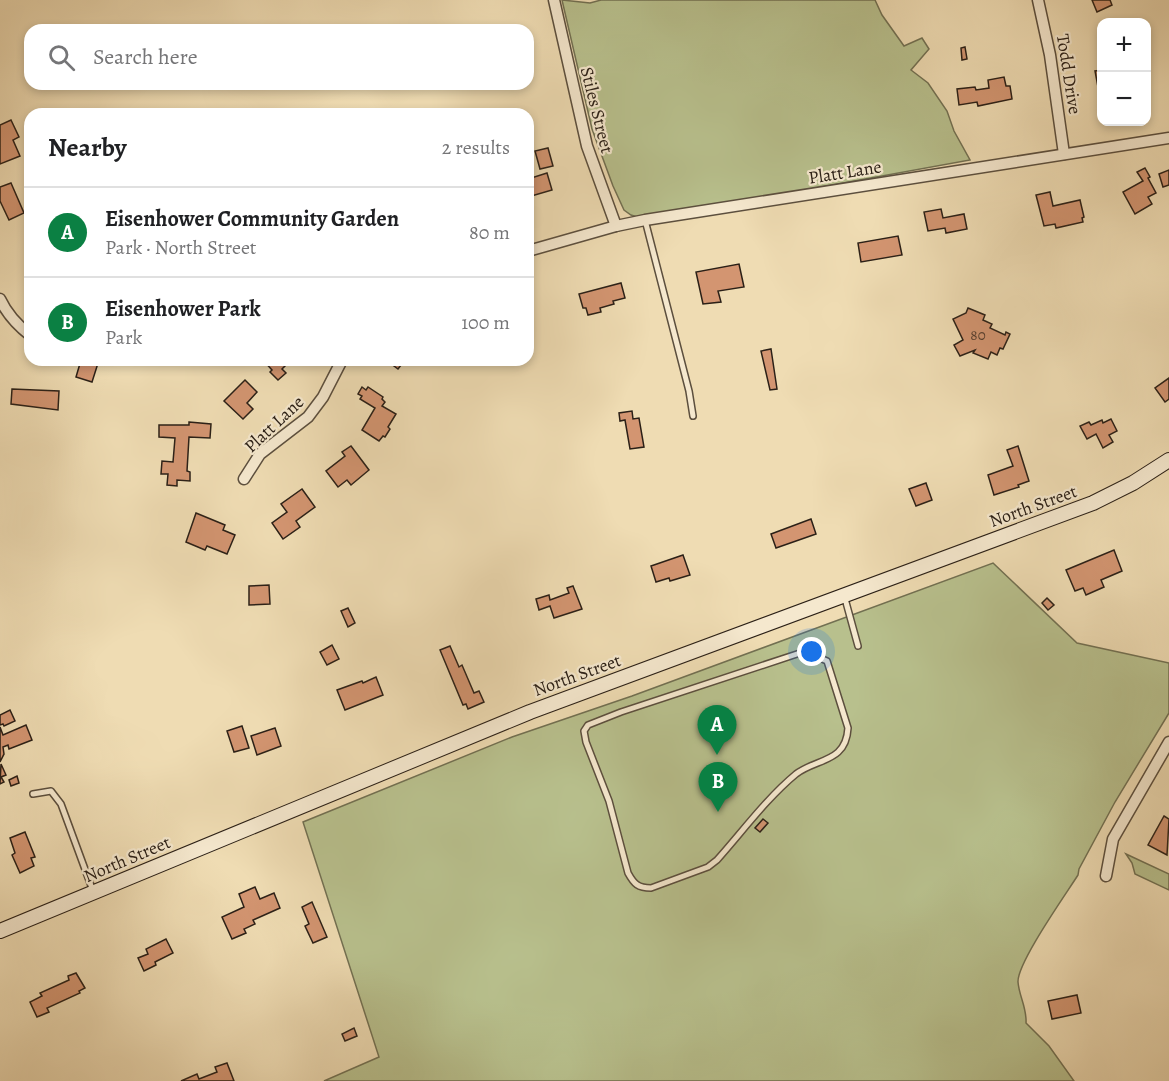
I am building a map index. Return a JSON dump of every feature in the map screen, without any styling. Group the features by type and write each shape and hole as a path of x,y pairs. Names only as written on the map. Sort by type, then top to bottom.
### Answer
{"main road":[{"name":"North Street","path":"0,931 530,712 1093,503 1133,483 1169,460"}],"street":[{"name":"Stiles Street","path":"554,0 587,146 616,226"},
{"name":"Todd Drive","path":"1038,0 1050,55 1064,153"},
{"name":"Platt Lane","path":"534,249 645,220 1169,138"},
{"path":"0,298 6,311 24,330"},
{"name":"Platt Lane","path":"244,479 260,454 308,417 339,366"},
{"path":"1106,876 1113,839 1169,742"}],"lane":[{"path":"645,220 689,391 693,416"},
{"path":"844,595 858,646"},
{"path":"800,653 810,654 827,661 842,707 848,728 848,740 839,752 796,774 717,860 708,867 651,888 642,888 634,884 628,873 609,801 586,742 584,731 588,725 800,653"},
{"path":"33,794 51,791 61,804 93,893"}],"green space":[{"path":"562,0 590,3 601,0 875,0 882,15 904,46 922,38 929,49 911,70 928,83 947,111 954,131 970,160 644,219 631,215 624,210 613,186 592,129"},
{"path":"993,563 1077,643 1169,663 1169,713 1115,802 1079,869 1078,875 1033,945 1020,973 1018,982 1026,1023 1049,1046 1074,1081 324,1081 379,1057 303,822 512,737 632,696"},
{"path":"1126,854 1169,874 1169,890 1135,874"}],"building":[{"path":"1092,0 1110,0 1112,5 1097,12"},
{"path":"965,47 967,59 962,60 961,48"},
{"path":"1004,77 1006,86 1010,86 1012,99 978,106 977,102 959,105 957,89 989,88 988,80"},
{"path":"11,120 19,137 13,140 20,156 0,164 0,125"},
{"path":"548,148 553,166 540,169 535,151"},
{"path":"1145,168 1156,193 1148,197 1152,204 1135,214 1123,192 1143,181 1137,172"},
{"path":"1169,170 1169,185 1163,187 1159,174"},
{"path":"547,173 552,190 534,195 534,177"},
{"path":"11,183 24,213 9,220 0,201 0,187"},
{"path":"1050,192 1053,206 1080,200 1083,222 1056,228 1055,224 1044,226 1036,195"},
{"path":"941,209 943,218 964,214 967,229 946,233 945,228 928,231 924,212"},
{"path":"898,236 902,255 861,262 858,243"},
{"path":"739,264 744,287 718,291 721,302 703,304 696,272"},
{"path":"621,283 625,298 600,308 601,312 588,315 586,308 583,308 579,294"},
{"path":"968,308 985,315 983,320 992,324 990,328 1005,335 1006,332 1010,334 1003,349 1000,348 997,355 991,352 988,359 973,353 975,350 960,356 954,345 963,340 953,319 966,313"},
{"path":"771,349 777,389 770,390 761,351"},
{"path":"79,366 97,366 92,382 76,377"},
{"path":"268,366 285,366 282,369 286,373 278,380 270,372 272,370"},
{"path":"1169,378 1169,399 1165,402 1155,388"},
{"path":"245,380 257,392 247,403 253,409 243,419 224,401"},
{"path":"362,387 366,390 368,387 383,397 385,402 382,406 396,414 385,437 383,436 379,441 362,430 375,408 360,399 362,396 358,394"},
{"path":"12,389 59,391 58,410 11,404"},
{"path":"632,411 633,419 639,418 644,447 630,449 625,420 620,421 619,413"},
{"path":"1111,419 1117,431 1109,435 1113,442 1103,448 1096,434 1087,439 1080,426 1089,422 1091,425 1102,420 1103,423"},
{"path":"189,422 211,424 210,438 189,437 187,471 190,472 190,481 177,480 177,486 167,485 168,474 161,474 162,461 173,462 175,438 159,437 159,425 189,425"},
{"path":"351,446 369,470 351,485 347,480 338,487 326,471 345,456 342,452"},
{"path":"1018,446 1029,481 1018,485 1019,487 994,495 988,475 1013,466 1007,450"},
{"path":"926,483 932,500 916,506 909,489"},
{"path":"302,489 315,507 296,521 300,527 283,539 272,523 287,512 281,504"},
{"path":"196,513 225,525 223,530 235,535 227,554 207,546 205,550 186,542"},
{"path":"811,519 816,534 776,548 771,534"},
{"path":"1114,550 1122,571 1101,580 1104,587 1086,595 1083,588 1075,591 1066,570"},
{"path":"683,555 690,575 670,581 669,578 656,582 651,566"},
{"path":"269,585 270,604 249,605 249,586"},
{"path":"573,586 582,609 554,618 550,606 539,610 536,599 549,595 550,600 569,593 567,588"},
{"path":"1047,598 1054,605 1048,610 1042,603"},
{"path":"348,608 355,623 348,627 341,611"},
{"path":"332,645 339,659 327,665 320,652"},
{"path":"450,646 459,667 462,665 474,693 479,691 484,702 468,709 466,704 463,705 440,650"},
{"path":"376,677 383,695 345,710 337,690"},
{"path":"10,710 15,721 4,726 0,725 0,715"},
{"path":"26,725 32,740 9,749 8,745 3,747 4,754 0,762 0,727 3,735"},
{"path":"242,726 249,748 234,752 227,731"},
{"path":"275,728 281,746 257,755 251,736"},
{"path":"1,764 6,775 1,777 4,782 0,784"},
{"path":"17,776 19,783 11,786 9,780"},
{"path":"1164,816 1169,819 1167,855 1148,845"},
{"path":"763,819 768,823 760,832 755,828"},
{"path":"25,832 35,857 31,858 34,866 20,873 12,855 15,853 10,838"},
{"path":"255,887 260,899 274,893 280,908 253,920 255,924 244,929 246,933 232,939 222,917 244,907 239,894"},
{"path":"312,902 327,937 313,943 305,926 309,924 302,907"},
{"path":"166,939 173,953 155,962 156,965 144,971 138,958 148,954 146,949"},
{"path":"76,973 85,988 79,991 80,993 47,1008 49,1012 37,1017 30,1002 42,996 40,993 69,980 68,976"},
{"path":"1077,995 1081,1013 1052,1019 1048,1001"},
{"path":"354,1028 357,1036 345,1041 342,1034"},
{"path":"227,1063 234,1081 181,1081 197,1074 199,1079 217,1072 215,1067"}],"place":[{"name":"Eisenhower Community Garden","path":"717,755"},
{"name":"Eisenhower Park","path":"718,812"}]}
